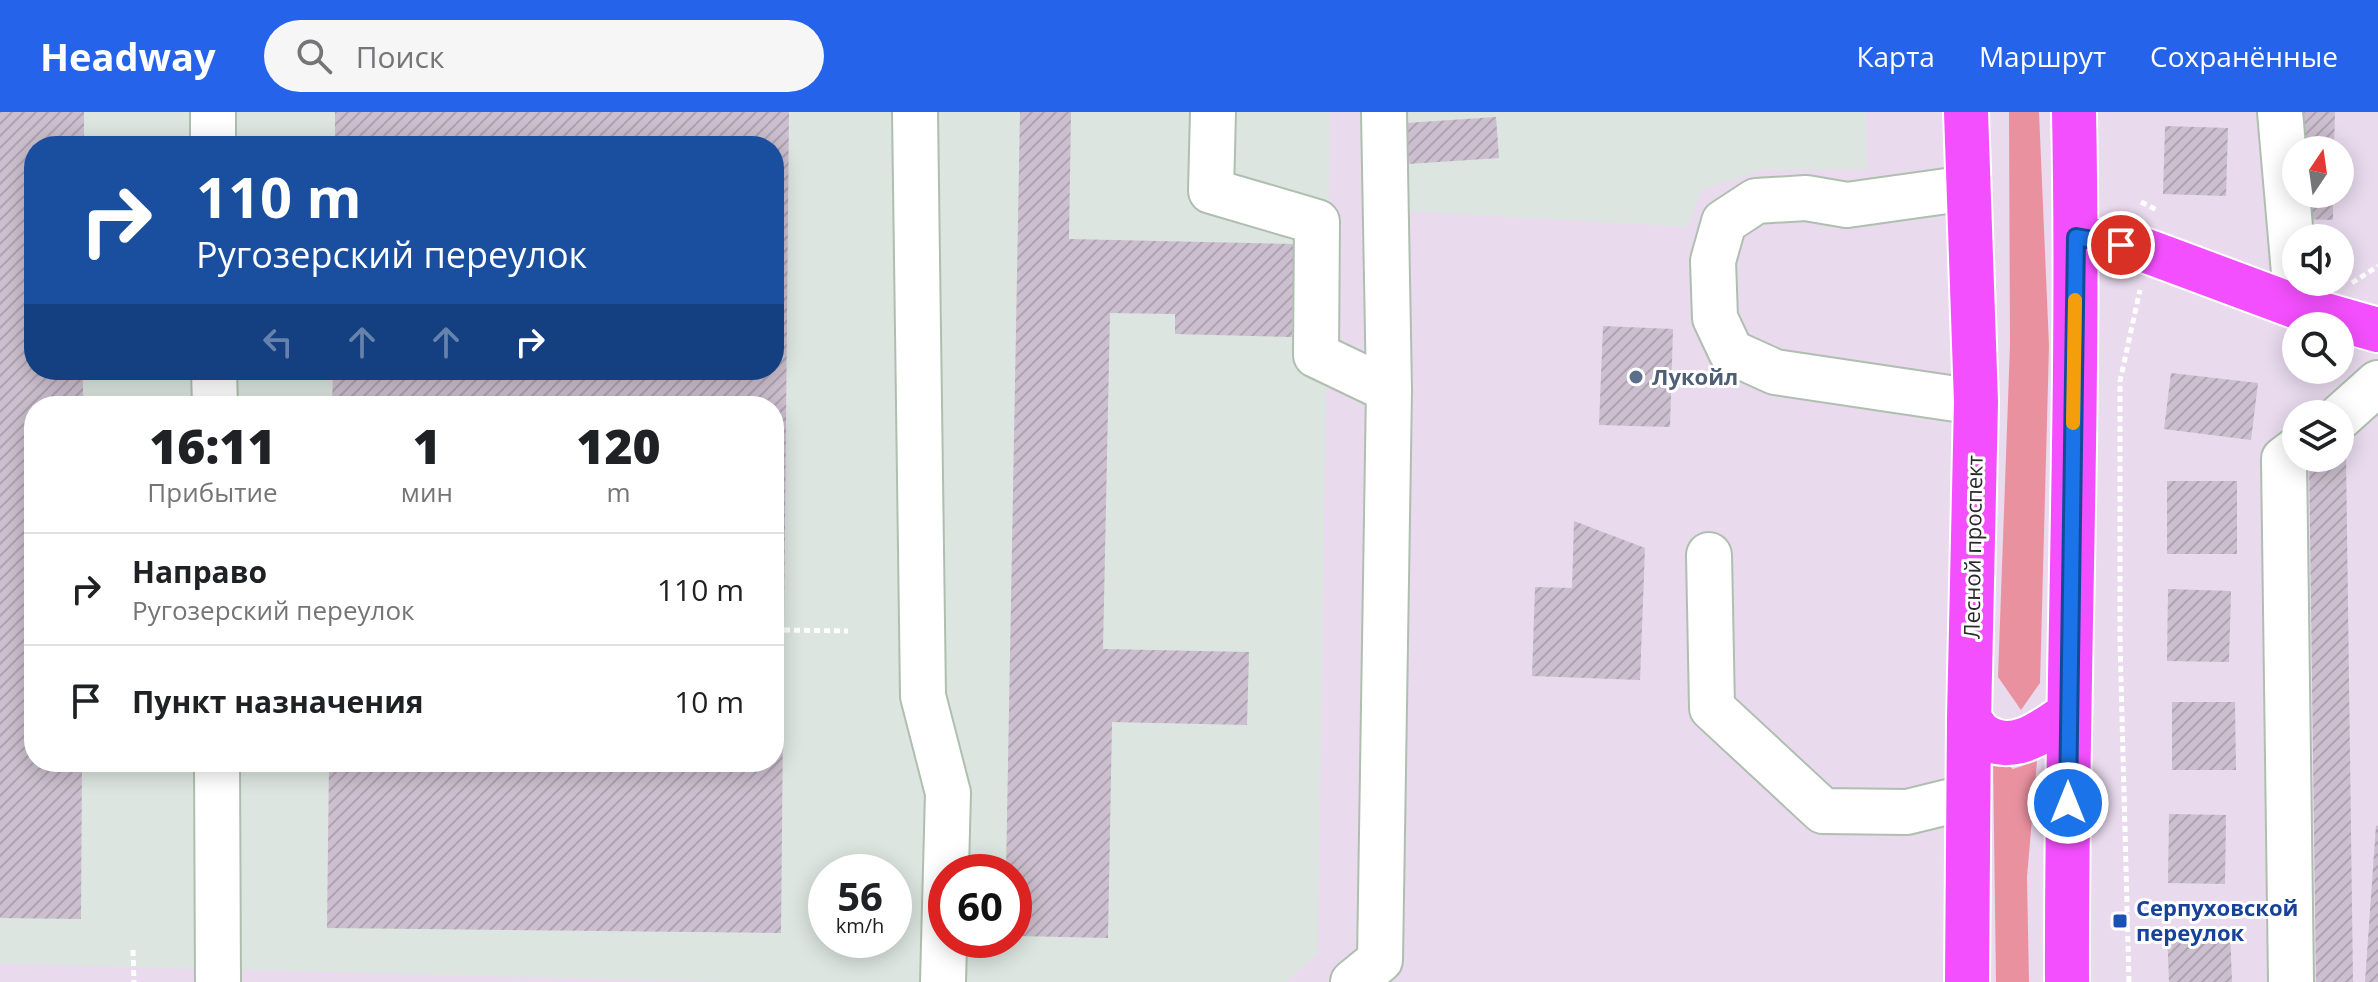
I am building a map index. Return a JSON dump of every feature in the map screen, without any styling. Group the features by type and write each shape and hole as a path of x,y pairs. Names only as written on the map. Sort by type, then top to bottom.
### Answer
{"main road":[{"name":"Лесной проспект","path":"1966,112 1976,402 1967,982"},
{"path":"2067,982 2076,237 2074,112"},
{"path":"2076,237 2144,250 2297,307 2378,330"},
{"path":"1969,719 1982,735 2009,744 2036,736 2068,714"}],"lane":[{"path":"213,112 213,136"},
{"path":"915,112 923,696 948,793 943,982"},
{"path":"1213,112 1211,191 1317,222 1316,355 1389,390"},
{"path":"1353,982 1380,960 1389,390 1384,112"},
{"path":"2253,112 2256,209 2282,236"},
{"path":"2280,112 2289,224"},
{"path":"1968,188 1847,205 1806,198 1756,201 1724,222 1713,261 1715,318 1731,352 1775,372 1976,402"},
{"path":"2296,296 2297,307"},
{"path":"2354,404 2378,383"},
{"path":"2284,472 2291,982"},
{"path":"1709,555 1712,708 1823,811 1907,812 1968,797"},
{"path":"217,772 218,982"}],"path":[{"path":"2129,982 2120,641 2120,381 2141,283 2144,250 2141,202"},
{"path":"2354,281 2378,266"},
{"path":"784,630 848,631"},
{"path":"133,950 134,982"}],"shaded area":[{"path":"0,112 1330,112 1318,954 1286,982 726,982 0,964"},
{"path":"1397,112 1866,112 1867,169 1762,170 1701,190 1688,227 1403,211"},
{"path":"2009,112 2039,112 2049,346 2040,683 2021,710 1998,677 2010,345"},
{"path":"1993,755 2013,769 2037,761 2027,877 2029,982 1996,982"}],"building":[{"path":"0,112 84,112 84,136 24,136 24,380 83,380 83,396 24,396 24,772 82,772 81,919 0,918"},
{"path":"335,112 789,112 784,625 784,396 332,396 333,380 784,380 784,136 335,136"},
{"path":"1020,112 1071,112 1069,239 1294,244 1292,337 1175,334 1175,314 1110,313 1103,649 1249,652 1247,725 1112,722 1108,938 1032,936 1032,854 1006,854"},
{"path":"2303,112 2335,112 2334,136 2303,136"},
{"path":"1496,117 1499,158 1408,164 1406,123"},
{"path":"2165,126 2228,128 2226,196 2163,194"},
{"path":"2302,208 2333,208 2333,220 2302,219"},
{"name":"Лукойл","path":"1603,326 1673,329 1670,427 1599,425"},
{"path":"2171,373 2258,383 2251,440 2164,429"},
{"path":"2309,472 2346,472 2353,982 2316,982"},
{"path":"2167,481 2237,481 2237,554 2167,554"},
{"path":"1574,521 1645,548 1640,680 1532,676 1535,587 1572,588"},
{"path":"2168,589 2231,591 2229,662 2167,661"},
{"path":"2172,702 2235,702 2236,770 2172,770"},
{"path":"329,772 783,772 781,933 327,928"},
{"path":"2169,814 2226,815 2225,884 2168,883"},
{"path":"2376,825 2378,982 2365,982"},
{"path":"2230,929 2232,982 2169,982 2167,930"}],"slow traffic":[{"path":"2073,423 2075,300"}],"place":[{"name":"Лукойл","path":"1636,377"},
{"name":"Серпуховской переулок","path":"2120,921"}],"route":[{"path":"2068,803 2076,237 2121,245"}]}
